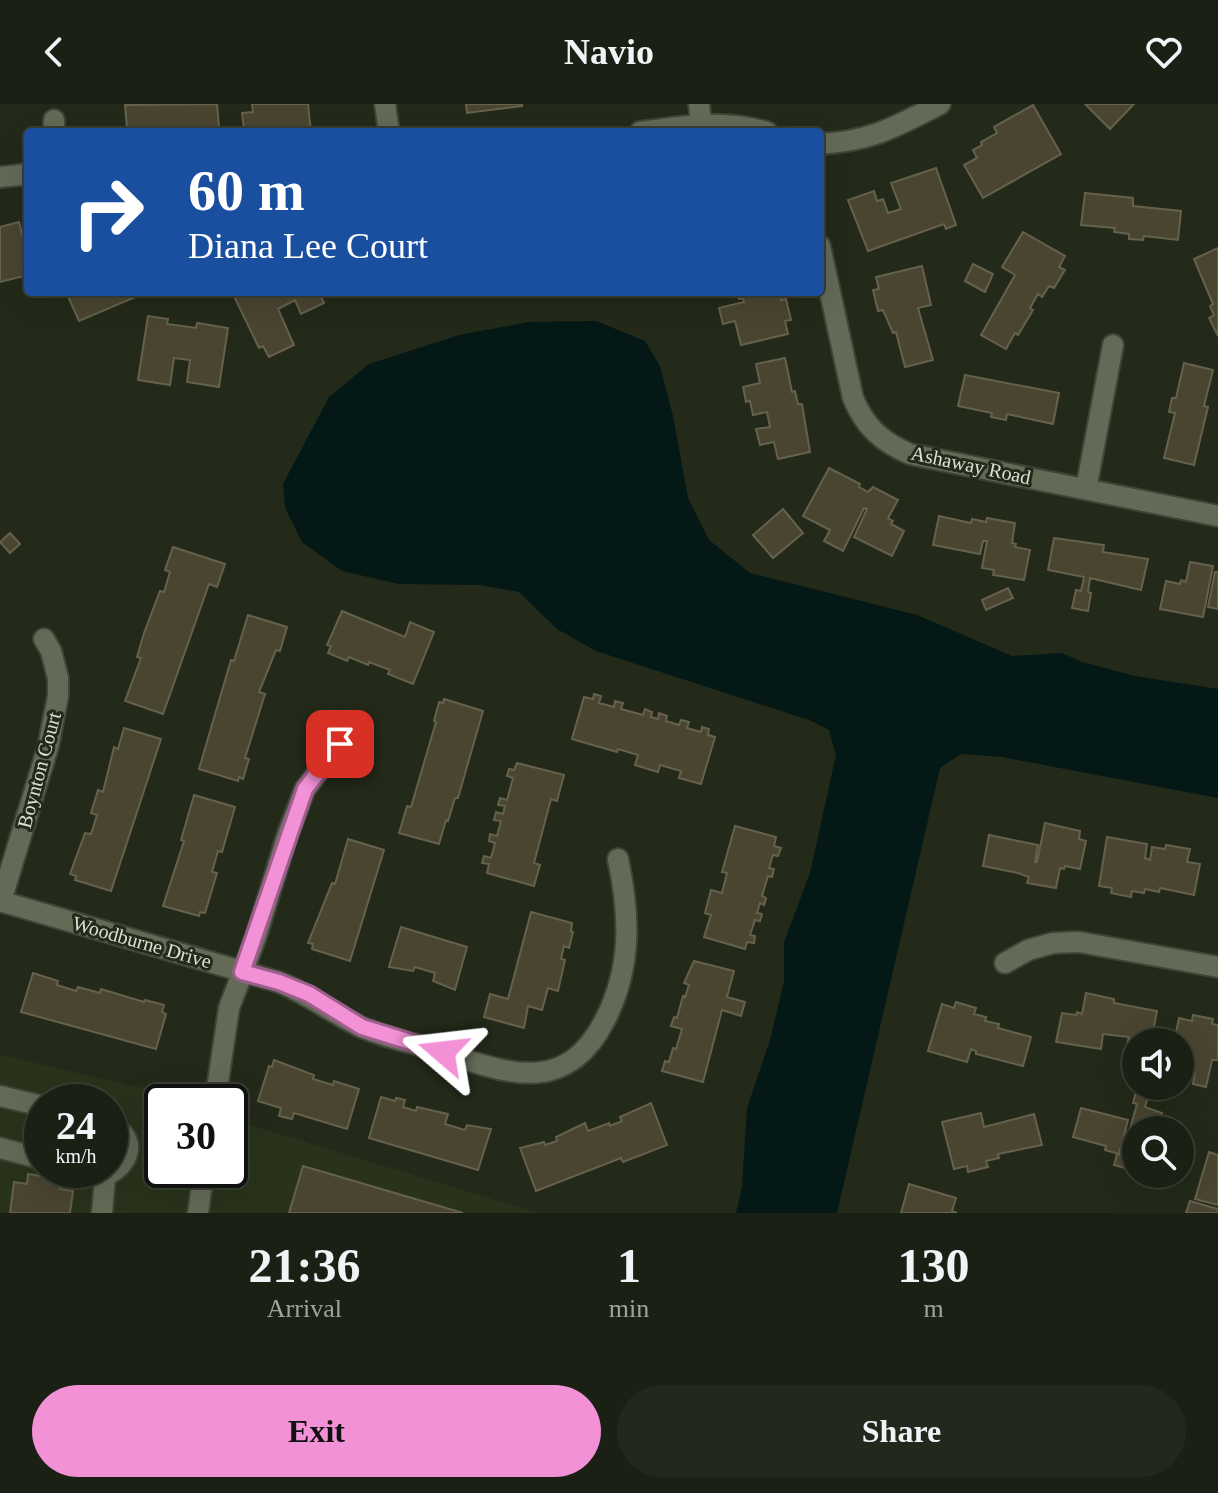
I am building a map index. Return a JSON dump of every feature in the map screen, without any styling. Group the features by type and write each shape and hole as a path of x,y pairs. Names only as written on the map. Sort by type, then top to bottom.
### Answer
{"street":[{"path":"385,104 388,128"},
{"path":"824,144 851,142 879,134 940,104"},
{"path":"653,128 700,114 753,128"},
{"path":"0,177 24,174"},
{"name":"Ashaway Road","path":"824,264 853,398 873,432 890,445 910,454 1218,516"},
{"path":"1086,489 1113,345"},
{"name":"Boynton Court","path":"0,901 48,747 58,696 58,678 51,651 44,639"},
{"path":"218,1084 229,1008 305,789 340,744"},
{"name":"Woodburne Drive","path":"0,901 279,982 309,994 362,1027 497,1069 536,1073 559,1068 578,1057 594,1042 610,1010 622,975 627,939 627,903 618,859"},
{"path":"1005,963 1028,950 1053,943 1079,942 1218,967"},
{"path":"0,1096 24,1102"},
{"path":"0,1151 24,1156"},
{"path":"102,1213 104,1188"},
{"path":"198,1213 201,1188"}],"shaded area":[{"path":"596,321 645,341 660,366 688,498 709,540 750,573 917,615 1012,656 1062,653 1082,662 1135,676 1218,689 1218,798 1002,757 961,754 940,768 837,1213 736,1213 742,1187 747,1108 770,1040 784,982 784,942 810,873 836,755 829,730 809,720 596,651 557,629 519,592 479,585 399,584 342,571 302,542 285,508 283,484 329,397 369,364 459,335 529,322"},
{"path":"0,1055 126,1084 24,1084 24,1188 128,1188 128,1084 144,1088 144,1188 248,1188 248,1124 538,1213 0,1213"}],"building":[{"path":"217,104 219,127 127,128 125,105"},
{"path":"252,104 308,104 311,128 244,128 242,113 253,112"},
{"path":"466,104 522,104 522,106 467,113"},
{"path":"1085,104 1134,104 1110,129"},
{"path":"1033,105 1061,154 983,198 964,165 977,158 973,150 982,145 981,142 997,133 994,127"},
{"path":"936,168 956,225 946,229 944,224 868,251 848,200 874,191 877,201 883,199 888,213 901,209 891,183"},
{"path":"1085,193 1133,198 1133,206 1181,211 1178,240 1144,236 1143,240 1129,239 1129,234 1114,232 1115,228 1081,225"},
{"path":"19,222 24,242 24,276 0,282 0,227"},
{"path":"1023,232 1065,256 1059,267 1065,270 1054,288 1049,286 1042,297 1038,294 1030,308 1033,310 1006,349 981,335 1015,275 1002,267"},
{"path":"1218,248 1218,336 1209,318 1214,315 1210,306 1213,304 1194,259"},
{"path":"973,264 993,274 985,292 965,281"},
{"path":"922,266 931,305 918,308 933,360 905,367 896,332 893,333 883,310 878,311 873,290 879,289 876,277"},
{"path":"68,296 138,296 79,321"},
{"path":"234,296 321,296 324,303 301,314 295,300 278,309 294,345 269,357 263,346 259,348"},
{"path":"738,296 780,296 781,300 786,299 791,320 785,321 788,334 741,345 735,321 723,324 719,308 744,302 743,298 739,299"},
{"path":"148,316 168,319 167,324 196,328 197,323 228,328 219,387 187,382 190,360 174,358 170,385 138,380"},
{"path":"785,358 792,392 795,391 798,404 802,404 810,452 778,459 774,442 760,445 756,429 770,427 767,412 753,415 743,387 760,383 756,364"},
{"path":"1184,363 1213,370 1194,465 1164,458 1175,413 1169,412 1172,398 1176,398"},
{"path":"965,375 1059,393 1053,424 1007,414 1006,420 991,417 992,413 958,406"},
{"path":"829,468 860,484 859,487 868,492 873,487 898,500 888,518 893,521 891,524 904,531 892,556 854,537 867,509 864,508 843,551 824,541 830,530 803,516"},
{"path":"783,509 803,533 773,558 753,535"},
{"path":"939,516 971,523 972,519 986,522 987,518 1015,523 1012,543 1016,544 1015,547 1030,550 1024,580 993,575 994,570 982,568 987,541 983,541 980,554 933,545"},
{"path":"10,533 20,544 10,553 0,542"},
{"path":"1054,538 1104,545 1103,552 1148,559 1141,590 1090,578 1088,611 1072,608 1076,590 1081,591 1084,577 1048,570"},
{"path":"173,547 225,564 217,587 209,584 163,714 125,701 141,658 137,657 144,633 160,591 164,592 170,572 165,570"},
{"path":"1190,562 1213,566 1203,617 1160,609 1166,581 1186,582"},
{"path":"1215,572 1218,572 1218,609 1208,607"},
{"path":"1008,588 1013,598 986,610 982,600"},
{"path":"342,611 405,637 410,622 434,632 413,684 369,662 368,665 349,657 347,661 328,653 331,646 327,645"},
{"path":"248,615 287,627 280,651 276,650 259,692 265,694 245,758 249,759 243,779 239,777 238,781 199,769 231,660 234,661"},
{"path":"594,694 601,696 599,703 614,707 615,701 623,703 621,709 643,715 645,709 652,712 651,717 658,719 659,713 667,716 666,721 679,725 681,720 689,722 687,728 701,732 702,727 709,729 708,735 715,737 701,784 679,778 681,771 660,765 658,772 635,765 638,755 572,739 584,697 593,699"},
{"path":"444,699 483,711 458,798 455,798 439,844 399,833 407,806 411,807 439,702 443,703"},
{"path":"124,728 161,739 111,891 75,880 76,876 70,874 85,833 91,834 97,815 91,813 98,790 103,792 114,747 118,749"},
{"path":"517,763 564,775 557,801 551,799 534,863 540,865 534,886 487,873 489,864 482,863 484,856 491,858 495,843 489,841 490,834 497,836 501,821 494,820 496,812 503,814 505,806 498,805 500,798 507,800 513,778 507,776 509,769 514,770"},
{"path":"194,795 235,807 222,852 218,851 212,872 217,873 205,913 200,912 199,916 163,906 184,841 181,840"},
{"path":"1045,823 1080,831 1079,839 1086,841 1080,869 1060,868 1056,888 1027,883 1029,877 983,866 989,835 1038,845 1037,862"},
{"path":"735,826 776,837 774,846 781,848 778,856 773,855 769,868 774,869 772,877 768,876 762,896 766,898 764,905 760,903 757,913 762,914 760,921 755,920 750,935 755,936 754,943 747,942 745,949 704,937 711,915 705,913 711,890 722,893 727,873 722,872"},
{"path":"1107,837 1147,844 1145,858 1150,860 1152,847 1165,849 1166,845 1190,849 1187,862 1200,864 1194,895 1160,888 1159,892 1145,889 1144,893 1132,891 1131,897 1111,893 1112,888 1099,886"},
{"path":"348,839 384,850 350,961 312,949 313,944 308,943 332,883 335,884"},
{"path":"531,912 572,923 573,932 569,948 564,946 561,959 565,960 558,991 548,988 542,1010 528,1006 524,1028 484,1017 490,994 508,999"},
{"path":"401,927 467,947 455,990 433,981 435,973 415,967 413,971 389,967"},
{"path":"694,961 734,971 727,997 745,1002 741,1016 722,1010 703,1082 662,1071 665,1061 669,1062 673,1048 676,1049 682,1029 671,1026 685,997 689,985 684,983"},
{"path":"33,973 76,991 78,987 100,993 101,989 164,1005 162,1012 166,1014 156,1049 21,1012"},
{"path":"1086,993 1114,999 1114,1003 1157,1011 1154,1028 1122,1028 1122,1036 1103,1034 1101,1049 1056,1042 1062,1013 1082,1014"},
{"path":"956,1002 976,1008 974,1014 986,1017 985,1021 999,1024 998,1028 1031,1037 1023,1066 976,1054 971,1049 967,1062 928,1051 942,1004 954,1008"},
{"path":"1193,1015 1213,1019 1212,1024 1218,1025 1218,1060 1212,1060 1206,1087 1194,1084 1194,1028 1177,1028 1179,1018 1192,1021"},
{"path":"274,1060 314,1075 313,1079 333,1085 334,1081 359,1089 347,1129 294,1113 292,1119 279,1116 281,1108 258,1101 269,1066 272,1067"},
{"path":"381,1097 405,1100 403,1107 416,1111 417,1107 448,1114 445,1124 465,1130 467,1125 491,1129 478,1170 369,1138"},
{"path":"1134,1100 1147,1100 1145,1107 1162,1113 1161,1116 1134,1116 1137,1104 1133,1103"},
{"path":"651,1103 667,1145 623,1162 621,1158 536,1191 520,1148 557,1141 556,1137 585,1123 588,1131 609,1123 610,1126 622,1121 620,1117"},
{"path":"1081,1108 1122,1118 1119,1154 1105,1150 1106,1146 1073,1137"},
{"path":"981,1113 984,1127 1034,1114 1042,1145 998,1154 999,1158 986,1161 988,1167 968,1172 967,1166 954,1169 942,1122"},
{"path":"1209,1152 1218,1155 1218,1205 1195,1199"},
{"path":"1122,1153 1122,1167 1114,1165 1117,1154"},
{"path":"303,1166 463,1213 289,1213"},
{"path":"14,1182 24,1184 24,1188 73,1191 70,1213 10,1213"},
{"path":"909,1184 956,1198 952,1211 957,1213 901,1213"},
{"path":"1190,1201 1218,1209 1218,1213 1186,1213"}],"route":[{"path":"340,744 305,789 242,972 309,994 362,1027 443,1052"}]}
